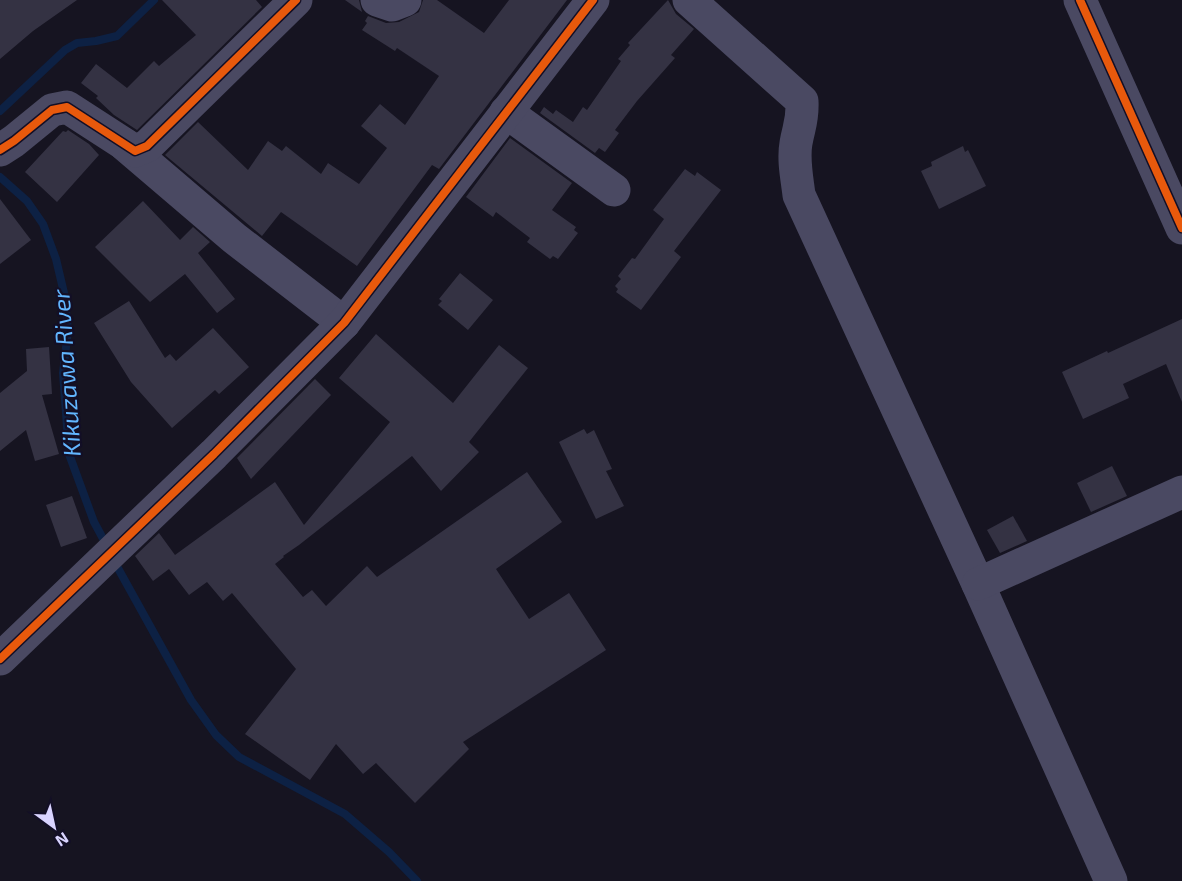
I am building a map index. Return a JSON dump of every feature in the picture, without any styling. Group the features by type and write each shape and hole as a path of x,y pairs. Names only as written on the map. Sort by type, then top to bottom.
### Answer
{"street":[{"path":"0,150 52,110 67,107 135,151 147,146 296,0"},
{"path":"377,0 392,5 405,0"},
{"path":"0,660 214,454 344,323 593,0"},
{"path":"689,0 786,84 801,101 803,118 796,143 795,167 799,195 978,584 1111,881"},
{"path":"1080,0 1182,228"},
{"path":"506,112 614,190"},
{"path":"125,145 234,238 344,323"},
{"path":"978,584 1182,492"}],"building":[{"path":"0,0 77,0 33,31 0,59"},
{"path":"162,0 256,0 262,7 137,130 114,115 96,98 98,96 81,83 96,64 127,88 154,61 159,66 196,35"},
{"path":"345,0 359,0 362,12"},
{"path":"423,0 437,0 484,33 509,0 567,0 439,169 432,165 357,266 281,212 262,236 165,155 198,122 248,170 268,141 282,151 286,146 321,174 328,163 359,184 387,148 361,126 380,104 405,125 439,76 397,48 395,51 362,30 367,23 365,21 368,16 386,23 399,22 419,12"},
{"path":"668,0 676,14 694,29 671,55 675,58 615,130 619,133 605,152 599,148 595,153 540,113 544,107 553,114 556,110 573,122 583,107 587,110 621,61 618,59 630,45 628,43"},
{"path":"68,130 89,144 99,155 57,202 25,172 63,131"},
{"path":"510,138 572,183 552,210 576,227 574,230 578,233 558,259 553,256 550,259 527,242 530,238 496,212 493,217 466,197"},
{"path":"963,146 965,152 968,150 986,186 939,209 921,171 932,166 931,162"},
{"path":"685,169 695,176 697,172 721,190 674,251 681,257 641,310 616,292 618,289 615,286 621,279 618,276 632,258 635,259 664,219 653,210"},
{"path":"0,199 31,240 0,264"},
{"path":"143,201 180,240 193,227 210,242 198,253 235,299 217,313 185,274 150,302 95,247"},
{"path":"460,273 493,300 468,330 438,305 442,301 439,299"},
{"path":"129,301 165,358 170,354 176,361 213,328 249,367 219,394 215,390 172,428 131,382 94,323"},
{"path":"1182,319 1182,402 1166,364 1123,384 1129,398 1083,419 1062,372"},
{"path":"376,334 453,403 499,345 528,368 469,442 479,452 441,491 412,456 275,564 303,597 312,590 326,606 367,566 377,577 527,472 562,522 496,569 529,619 569,593 606,650 463,742 469,749 415,803 376,763 363,774 336,744 310,780 245,734 296,669 232,593 223,601 207,582 189,595 169,569 153,581 135,556 159,533 175,555 275,482 304,525 390,422 339,378"},
{"path":"49,347 52,394 42,395 59,454 35,461 26,430 0,451 0,393 27,371 26,349"},
{"path":"315,379 331,395 251,479 237,458"},
{"path":"584,429 587,434 594,430 612,469 606,471 624,506 596,519 559,442"},
{"path":"1112,466 1127,496 1091,512 1077,483"},
{"path":"72,496 87,538 61,547 46,505"},
{"path":"1013,516 1027,541 1000,553 987,530"}],"waterway":[{"name":"Kikuzawa River","path":"0,111 65,50 77,43 117,36 154,0"},
{"name":"Kikuzawa River","path":"0,177 27,201 43,224 56,259 64,293 68,330 63,373 69,454 94,522 107,546"},
{"name":"Kikuzawa River","path":"114,561 191,700 216,735 239,757 345,814 389,852 417,881"}],"cycle path":[{"path":"0,150 52,110 67,107 135,151 147,146 296,0"},
{"path":"0,659 214,454 344,323 593,0"},
{"path":"1080,0 1182,228"}]}
